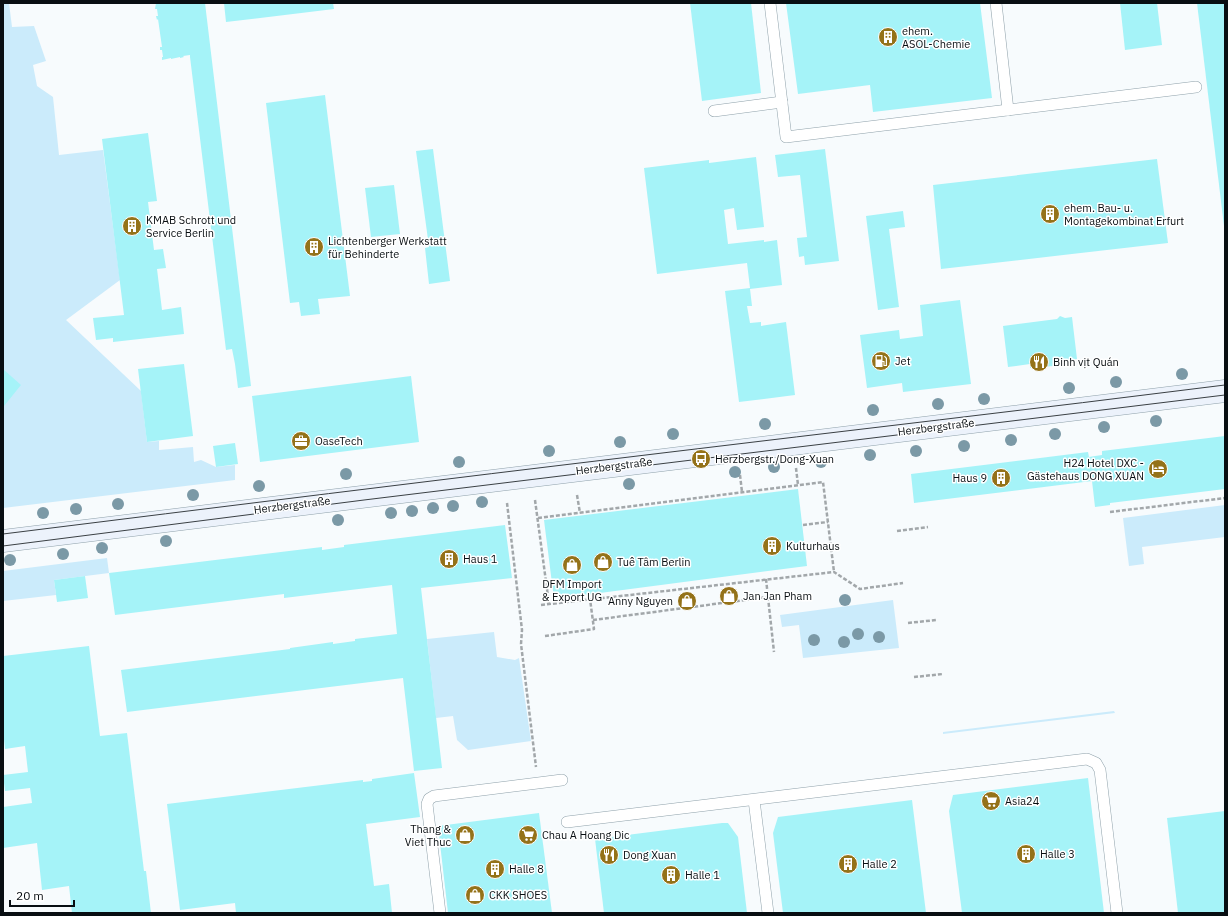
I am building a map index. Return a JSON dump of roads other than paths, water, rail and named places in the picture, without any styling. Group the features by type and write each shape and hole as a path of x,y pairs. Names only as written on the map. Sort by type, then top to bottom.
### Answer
{"street":[{"name":"Herzbergstraße","path":"3,540 1225,391"}],"lane":[{"path":"770,3 786,137 1196,87"},
{"path":"996,3 1008,110"},
{"path":"714,111 782,102"},
{"path":"567,822 1087,759 1096,762 1100,770 1117,913"},
{"path":"440,913 427,804 429,799 434,796 562,780"},
{"path":"754,800 768,913"}],"tram line":[{"path":"3,534 1225,385"},
{"path":"3,546 364,500 1225,395"}],"place":[{"name":"ehem. ASOL-Chemie","path":"888,37"},
{"name":"ehem. Bau- u. Montagekombinat Erfurt","path":"1050,214"},
{"name":"KMAB Schrott und Service Berlin","path":"132,226"},
{"name":"Lichtenberger Werkstatt für Behinderte","path":"314,247"},
{"name":"Jet","path":"881,361"},
{"name":"Binh vịt Quán","path":"1039,362"},
{"name":"OaseTech","path":"301,441"},
{"name":"Herzbergstr./Dong-Xuan","path":"701,459"},
{"name":"H24 Hotel DXC - Gästehaus DONG XUAN","path":"1158,469"},
{"name":"Haus 9","path":"1001,478"},
{"name":"Kulturhaus","path":"772,546"},
{"name":"Haus 1","path":"449,559"},
{"name":"Tuê Tâm Berlin","path":"603,562"},
{"name":"DFM Import & Export UG","path":"572,565"},
{"name":"Jan Jan Pham","path":"729,596"},
{"name":"Anny Nguyen","path":"687,601"},
{"name":"Asia24","path":"991,801"},
{"name":"Thang & Viet Thuc","path":"465,835"},
{"name":"Chau A Hoang Dic","path":"528,835"},
{"name":"Halle 3","path":"1026,854"},
{"name":"Dong Xuan","path":"609,855"},
{"name":"Halle 2","path":"848,864"},
{"name":"Halle 8","path":"495,869"},
{"name":"Halle 1","path":"671,875"},
{"name":"CKK SHOES","path":"475,895"}]}
